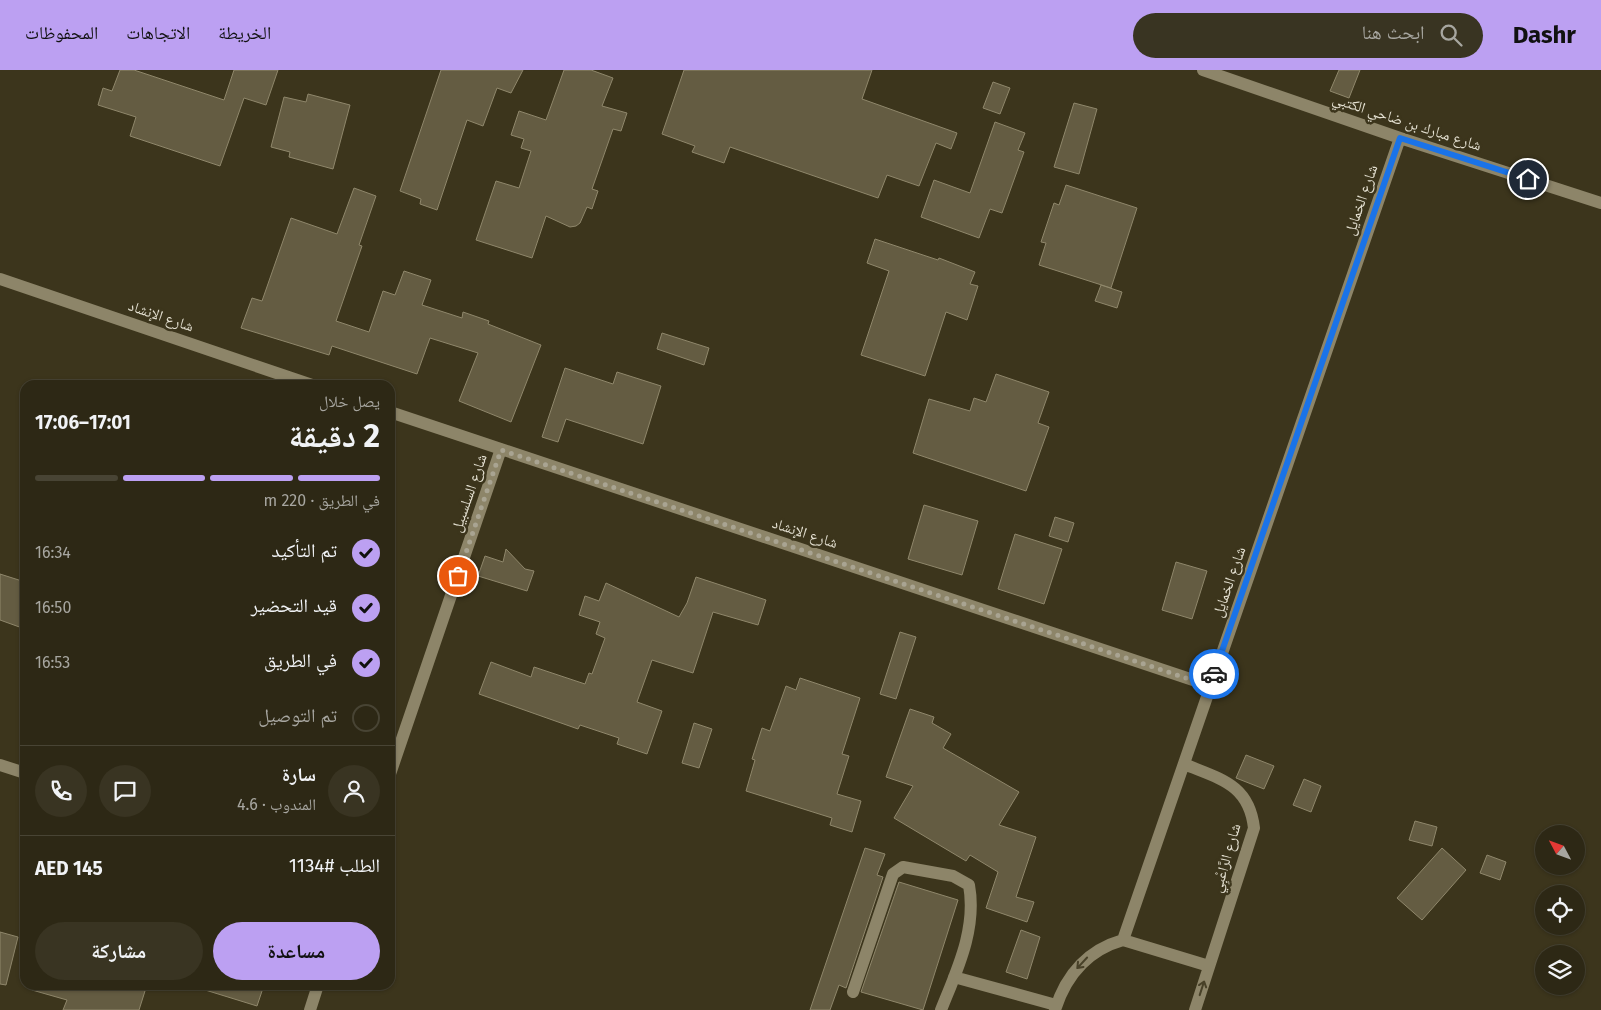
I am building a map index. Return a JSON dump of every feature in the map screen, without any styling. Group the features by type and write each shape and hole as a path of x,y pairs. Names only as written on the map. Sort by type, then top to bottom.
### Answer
{"street":[{"name":"شارع مبارك بن ضاحي الكتبي","path":"1203,70 1400,138 1601,203"},
{"name":"شارع الخمايل","path":"1124,940 1400,138"},
{"name":"شارع الإنشاد","path":"0,279 297,380"},
{"name":"شارع الإنشاد","path":"395,414 1210,686"},
{"name":"شارع السلسبيل","path":"395,759 501,450"},
{"name":"شارع الرَّاعْبِي","path":"1184,764 1232,784 1244,796 1252,811 1254,828 1194,1010"},
{"path":"0,765 20,772"},
{"path":"853,992 892,874 903,867 953,876 969,885 972,901 970,931 941,1010"},
{"path":"954,977 1056,1007 1076,968 1090,954 1124,940 1209,966"},
{"path":"310,1010 316,990"}],"building":[{"path":"120,70 134,70 224,100 234,70 278,70 266,105 244,98 220,166 130,136 136,117 98,105 103,88 112,91"},
{"path":"441,70 523,70 511,93 497,88 483,126 467,120 437,210 420,204 421,199 400,191"},
{"path":"564,70 591,70 613,78 602,106 627,113 621,131 613,129 592,189 598,191 592,209 587,207 580,223 570,227 546,216 532,258 476,240 496,181 519,188 531,151 521,148 524,139 511,135 519,111 546,120"},
{"path":"684,70 872,70 862,99 957,133 951,149 936,143 919,186 887,175 878,198 730,147 724,163 692,152 695,146 662,134"},
{"path":"1339,70 1360,70 1349,98 1330,91"},
{"path":"993,82 1010,88 1000,114 983,108"},
{"path":"308,94 350,105 333,169 289,157 290,152 271,147 284,97 306,102"},
{"path":"1074,103 1097,109 1079,174 1054,167"},
{"path":"995,122 1025,133 1018,150 1024,152 1002,213 990,209 979,238 921,217 934,180 970,193"},
{"path":"1066,185 1137,208 1111,288 1039,265 1046,243 1041,242 1054,203 1059,205"},
{"path":"354,188 376,196 359,245 362,246 336,321 369,332 383,291 395,295 404,271 431,280 422,305 462,318 463,312 489,321 488,324 541,345 511,422 459,401 478,353 430,338 417,374 332,346 329,355 241,328 252,298 262,301 291,218 337,234"},
{"path":"875,239 938,260 939,258 975,272 970,284 978,286 967,320 946,312 925,376 861,355 889,271 867,263"},
{"path":"1101,285 1122,292 1117,308 1095,301"},
{"path":"662,333 709,348 704,365 657,349"},
{"path":"565,368 613,384 617,372 661,386 643,444 566,419 558,442 542,437"},
{"path":"996,374 1049,392 1038,423 1049,427 1026,491 913,453 929,399 970,411 974,398 986,402"},
{"path":"924,505 978,521 962,575 908,559"},
{"path":"1055,517 1074,523 1068,542 1049,536"},
{"path":"1015,534 1062,549 1044,604 998,589"},
{"path":"506,549 525,569 534,571 527,591 478,576 485,556 503,562"},
{"path":"1176,562 1207,571 1192,619 1162,610"},
{"path":"0,574 20,580 20,627 0,620"},
{"path":"696,577 766,600 758,625 713,612 693,673 652,660 637,702 662,711 647,754 617,744 619,738 580,725 578,729 479,694 491,662 531,677 534,667 585,684 589,673 592,674 605,638 596,634 600,622 579,615 585,596 599,601 606,583 679,617 687,603"},
{"path":"900,632 916,637 896,699 880,694"},
{"path":"800,678 860,698 842,754 849,756 837,794 861,801 852,832 830,825 832,818 746,791 755,760 752,759 762,728 770,731 786,686 796,690"},
{"path":"910,709 934,717 932,723 951,734 943,748 1019,792 999,825 1036,837 1016,897 1034,902 1027,922 986,908 998,872 970,855 966,861 894,818 913,786 886,777"},
{"path":"694,723 712,729 699,768 682,763"},
{"path":"1246,755 1274,766 1264,789 1236,778"},
{"path":"1304,779 1321,786 1311,812 1293,805"},
{"path":"1415,821 1437,827 1432,846 1409,840"},
{"path":"865,848 885,854 877,875 883,877 846,988 839,985 830,1010 810,1010"},
{"path":"1442,848 1466,870 1422,920 1397,898"},
{"path":"1487,855 1506,862 1500,880 1480,873"},
{"path":"899,882 958,900 923,1010 861,992"},
{"path":"1021,930 1040,937 1027,979 1006,972"},
{"path":"0,932 18,937 6,985 0,984"},
{"path":"32,990 145,991 139,1010 63,1010 67,1000"},
{"path":"205,990 262,990 257,1006"}],"way so far":[{"path":"458,576 501,450 1210,686 1214,674"}],"route":[{"path":"1214,674 1400,138 1528,179"}]}
